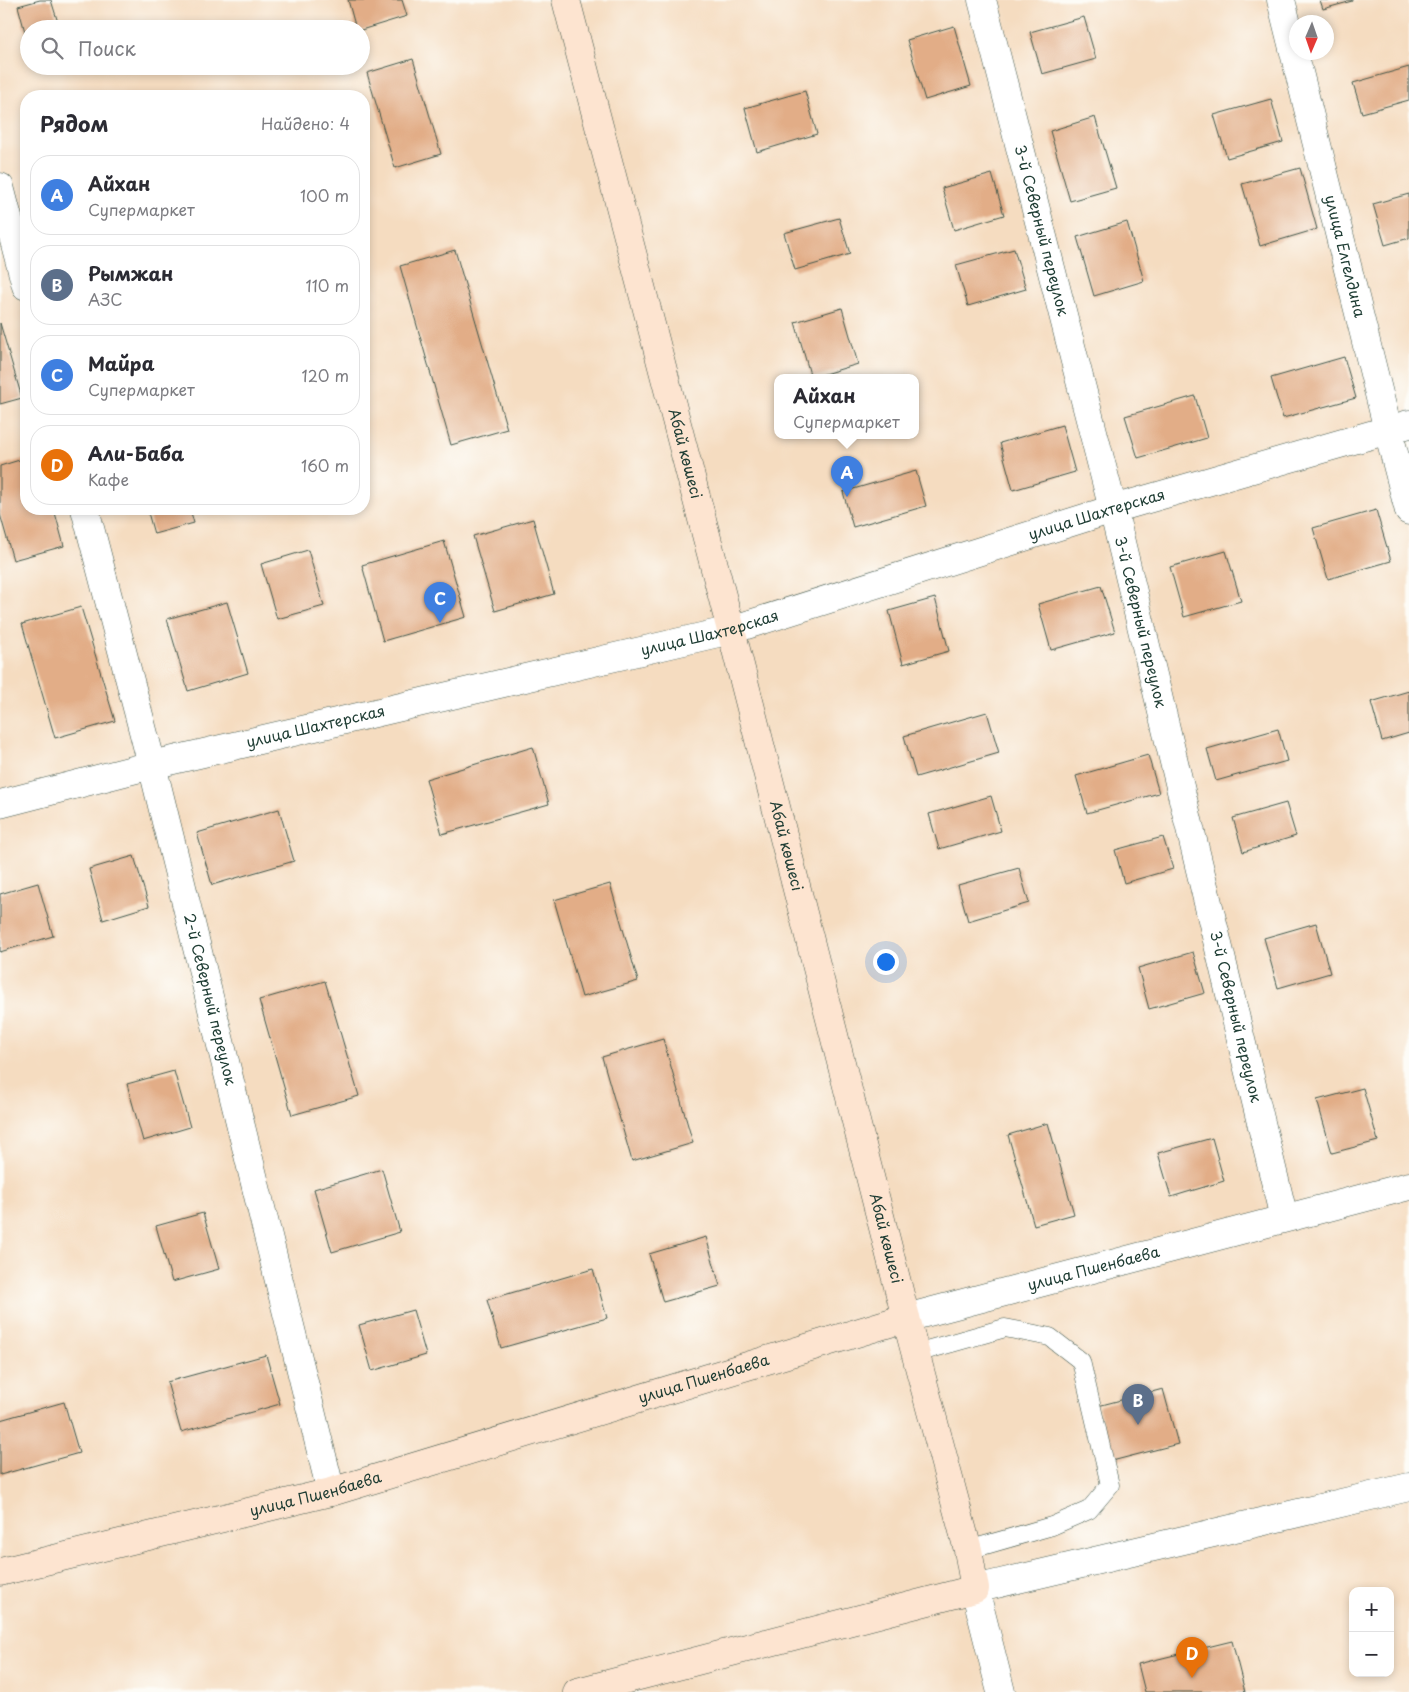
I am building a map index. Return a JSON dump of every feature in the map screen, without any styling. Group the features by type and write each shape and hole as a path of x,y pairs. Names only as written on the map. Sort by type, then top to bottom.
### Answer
{"main road":[{"name":"Абай көшесі","path":"566,0 731,630 906,1318 968,1550 975,1589"},
{"name":"улица Пшенбаева","path":"0,1572 331,1492 906,1318"},
{"path":"577,1692 975,1589"}],"street":[{"name":"3-й Северный переулок","path":"982,0 1113,509 1284,1218"},
{"name":"улица Елгелдина","path":"1281,0 1398,427 1409,511"},
{"path":"0,187 20,263"},
{"name":"улица Шахтерская","path":"0,804 152,765 731,630 1113,509 1398,427"},
{"name":"2-й Северный переулок","path":"87,515 152,765 331,1492"},
{"name":"улица Пшенбаева","path":"906,1318 1409,1186"},
{"path":"975,1589 1409,1486"},
{"name":"Абай көшесі","path":"975,1589 1001,1692"}],"lane":[{"path":"916,1353 1005,1328 1050,1337 1081,1361 1110,1485 1089,1510 1052,1526 968,1550"}],"building":[{"path":"40,0 51,0 57,20 22,20 18,6"},
{"path":"348,0 402,0 407,16 370,27 370,20 354,20"},
{"path":"1320,0 1352,0 1352,1 1323,9"},
{"path":"1084,17 1096,59 1042,74 1030,32"},
{"path":"954,26 971,86 925,100 907,40"},
{"path":"413,59 441,154 395,168 368,75 370,75 370,72"},
{"path":"1409,67 1409,100 1362,113 1353,83"},
{"path":"805,91 817,134 757,152 745,108"},
{"path":"1271,99 1283,142 1227,158 1214,115"},
{"path":"1095,117 1116,188 1070,201 1050,131"},
{"path":"1300,168 1317,229 1260,246 1242,184"},
{"path":"992,174 1004,215 954,230 942,188"},
{"path":"1409,194 1409,238 1385,245 1373,204"},
{"path":"839,218 850,254 795,270 784,233"},
{"path":"1127,222 1144,281 1094,296 1077,237"},
{"path":"1014,249 1026,289 968,306 956,265"},
{"path":"455,250 507,429 451,445 400,266"},
{"path":"842,308 858,364 824,374 810,374 795,322"},
{"path":"0,323 20,391 20,399 0,404"},
{"path":"1344,357 1356,398 1283,418 1271,378"},
{"path":"1195,396 1207,438 1138,458 1125,416"},
{"path":"1062,425 1075,472 1013,490 1000,443"},
{"path":"20,460 20,515 56,515 64,546 13,560 0,514 0,466"},
{"path":"916,471 926,506 853,527 843,492"},
{"path":"1376,510 1391,561 1328,579 1313,528"},
{"path":"149,515 192,515 194,523 154,534"},
{"path":"533,519 554,594 495,611 473,536"},
{"path":"444,541 466,617 383,641 362,565"},
{"path":"308,550 324,606 277,619 261,564"},
{"path":"1226,551 1241,601 1184,617 1170,567"},
{"path":"1101,586 1115,632 1051,650 1038,604"},
{"path":"935,598 949,651 903,664 889,611"},
{"path":"227,602 248,673 188,691 167,619"},
{"path":"81,607 115,721 55,738 22,624"},
{"path":"1409,691 1409,733 1382,741 1371,702"},
{"path":"987,712 999,753 916,777 904,736"},
{"path":"1278,729 1287,761 1216,781 1207,749"},
{"path":"533,747 549,804 442,834 426,779"},
{"path":"1148,755 1159,793 1087,813 1076,776"},
{"path":"991,796 1001,831 939,849 929,814"},
{"path":"1286,803 1296,836 1243,852 1233,818"},
{"path":"279,809 294,861 212,885 197,833"},
{"path":"1163,837 1173,869 1124,883 1115,850"},
{"path":"134,856 149,906 103,920 89,869"},
{"path":"1019,868 1029,903 968,921 958,885"},
{"path":"38,883 53,936 0,952 0,894"},
{"path":"610,884 638,981 582,997 554,900"},
{"path":"1316,923 1330,973 1278,988 1264,938"},
{"path":"1193,952 1205,993 1149,1009 1138,968"},
{"path":"325,981 359,1096 292,1115 259,1000"},
{"path":"663,1039 693,1143 632,1161 602,1057"},
{"path":"174,1071 190,1127 143,1141 127,1084"},
{"path":"1363,1088 1378,1141 1332,1153 1317,1100"},
{"path":"1048,1123 1074,1214 1034,1225 1008,1135"},
{"path":"1212,1138 1224,1181 1171,1197 1158,1153"},
{"path":"382,1169 400,1232 332,1252 314,1189"},
{"path":"203,1213 219,1269 172,1282 156,1226"},
{"path":"706,1237 720,1286 663,1302 649,1254"},
{"path":"593,1269 607,1318 501,1348 487,1300"},
{"path":"413,1310 426,1355 372,1371 359,1325"},
{"path":"266,1355 280,1404 181,1432 167,1382"},
{"path":"1163,1389 1178,1444 1112,1461 1098,1406"},
{"path":"64,1402 79,1453 0,1475 0,1420"},
{"path":"1232,1641 1245,1692 1145,1692 1138,1664"}],"place":[{"name":"Айхан","path":"847,497"},
{"name":"Майра","path":"440,623"},
{"name":"Рымжан","path":"1138,1425"},
{"name":"Али-Баба","path":"1192,1678"}]}
